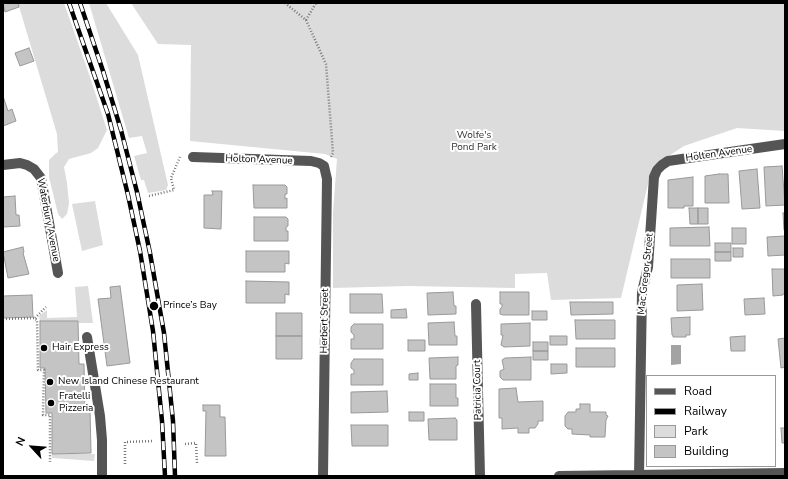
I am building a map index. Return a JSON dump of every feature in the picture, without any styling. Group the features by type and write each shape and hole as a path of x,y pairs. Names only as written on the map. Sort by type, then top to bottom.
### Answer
{"street":[{"name":"Holten Avenue","path":"657,170 668,161 785,144"},
{"name":"Holton Avenue","path":"192,157 311,161 324,166"},
{"name":"Waterbury Avenue","path":"3,165 20,163 34,169 41,178 58,273"},
{"name":"Herbert Street","path":"323,476 327,179 324,166"},
{"name":"Mac Gregor Street","path":"639,475 642,292 648,267 654,177 657,170"},
{"name":"Patricia Court","path":"476,304 480,476"},
{"path":"87,337 100,416 102,476"},
{"path":"559,476 785,473"}],"path":[{"path":"285,3 306,20 326,64 333,153 324,166"},
{"path":"306,20 316,3"},
{"path":"149,196 174,190 171,178 180,157"},
{"path":"3,320 13,321 35,318 46,308"},
{"path":"35,318 37,320 38,370 44,370 44,415 50,415 50,462"},
{"path":"125,464 124,442 153,441"},
{"path":"185,444 196,443 197,463"}],"green space":[{"path":"18,3 64,3 107,130 98,148 91,153 69,159 64,167 69,203 67,214 62,219 58,214 49,177 49,160 58,152 57,134"},
{"path":"89,3 106,3 138,55 168,185 166,190 148,193 144,180 141,180 134,156 147,153 142,136 129,138"},
{"name":"Wolfe's Pond Park","path":"131,3 785,3 785,131 737,128 684,146 652,167 621,298 551,300 547,273 515,274 515,288 408,286 333,288 333,213 337,159 325,154 190,141 191,45 158,44"},
{"path":"95,201 103,245 82,251 72,204"},
{"path":"88,286 93,323 78,323 78,321 40,321 39,316 47,310 47,318 77,317 75,287"},
{"path":"52,454 95,454 94,461 52,458"}],"shaded area":[{"path":"671,345 681,345 681,364 671,365"}],"building":[{"path":"3,3 18,3 19,7 5,12"},
{"path":"29,48 34,61 20,66 15,53"},
{"path":"3,96 8,111 12,109 16,121 3,126"},
{"path":"782,166 785,205 766,206 764,167"},
{"path":"757,169 760,208 742,209 739,171"},
{"path":"728,174 729,203 705,203 705,176"},
{"path":"693,177 693,206 684,206 684,208 668,208 668,180"},
{"path":"253,185 285,185 287,187 285,199 287,198 287,208 254,208"},
{"path":"212,191 222,191 221,229 204,228 204,195 213,195"},
{"path":"15,196 16,215 19,215 20,226 3,227 3,197"},
{"path":"689,208 698,208 698,224 690,224"},
{"path":"698,208 708,208 708,224 698,224"},
{"path":"783,213 785,213 784,230"},
{"path":"254,217 286,217 288,219 286,231 288,231 288,241 254,241"},
{"path":"709,227 710,246 670,246 670,228"},
{"path":"732,228 746,228 746,244 732,244"},
{"path":"785,236 785,255 768,256 767,237"},
{"path":"715,243 731,243 731,252 715,252"},
{"path":"23,247 23,253 29,274 8,278 3,252"},
{"path":"733,248 743,248 743,257 733,257"},
{"path":"246,251 289,251 289,264 285,263 285,272 246,272"},
{"path":"715,252 731,252 731,261 715,261"},
{"path":"671,259 710,259 710,278 671,278"},
{"path":"772,269 785,269 785,294 783,295 773,296"},
{"path":"246,281 289,282 289,295 285,294 285,303 246,303"},
{"path":"702,284 703,310 677,311 677,285"},
{"path":"120,286 130,363 107,366 98,299 111,298 110,287"},
{"path":"453,292 456,314 428,315 427,293"},
{"path":"500,292 529,292 529,315 500,314 502,304 500,304"},
{"path":"350,294 382,294 383,313 350,313"},
{"path":"32,295 33,317 3,318 3,296"},
{"path":"764,298 765,314 745,315 744,299"},
{"path":"570,302 613,302 613,314 571,315"},
{"path":"406,309 407,318 391,318 391,310"},
{"path":"532,311 547,311 547,320 532,320"},
{"path":"276,313 302,313 302,336 276,336"},
{"path":"690,317 690,335 686,335 686,337 673,337 671,318"},
{"path":"575,320 615,320 615,339 576,339"},
{"path":"40,321 78,321 79,364 84,364 85,410 90,410 91,453 52,454 52,413 46,413 45,368 40,368"},
{"path":"454,322 457,345 429,345 428,323"},
{"path":"530,323 530,346 504,347 501,345 503,335 501,335 501,324"},
{"path":"354,324 383,324 383,349 351,349 351,339 354,339 354,335 351,332 351,327"},
{"path":"276,336 302,336 302,359 276,359"},
{"path":"550,336 567,336 567,345 550,345"},
{"path":"745,336 745,351 731,351 730,337"},
{"path":"785,338 785,367 781,368 778,339"},
{"path":"408,340 425,340 425,351 408,351"},
{"path":"533,342 548,342 548,351 533,351"},
{"path":"576,348 615,348 615,367 576,367"},
{"path":"533,351 548,351 548,360 533,360"},
{"path":"458,357 456,379 430,379 429,358"},
{"path":"531,357 531,380 503,380 500,377 500,371 504,369 502,360 505,358"},
{"path":"354,359 383,359 383,385 351,385 351,374 354,374 354,370 351,368 351,363"},
{"path":"551,364 567,364 567,373 551,374"},
{"path":"418,373 418,380 409,380 409,374"},
{"path":"430,384 456,384 456,398 458,398 458,406 430,406"},
{"path":"516,388 518,402 543,401 543,421 538,421 535,428 529,428 529,433 518,433 518,428 502,429 502,418 499,418 499,389"},
{"path":"387,391 388,412 351,413 351,392"},
{"path":"580,404 590,404 590,412 606,412 606,415 608,416 606,420 605,437 590,437 590,435 572,434 572,429 568,429 565,426 565,416 568,412 576,412 576,409 580,409"},
{"path":"203,405 220,405 220,417 225,417 226,456 205,456 206,411 203,411"},
{"path":"409,412 424,412 424,421 409,421"},
{"path":"455,418 457,420 457,440 429,440 428,419"},
{"path":"351,425 388,425 388,446 352,446"},
{"path":"781,428 785,428 785,443 782,443"}],"railway":[{"path":"69,3 108,114 140,251 153,331 162,421 165,476"},
{"path":"80,3 121,130 137,192 150,253 164,333 173,421 175,476"}],"place":[{"name":"Prince’s Bay","path":"154,306"},
{"name":"Hair Express","path":"44,348"},
{"name":"New Island Chinese Restaurant","path":"50,382"},
{"name":"Fratelli Pizzeria","path":"51,403"}]}
